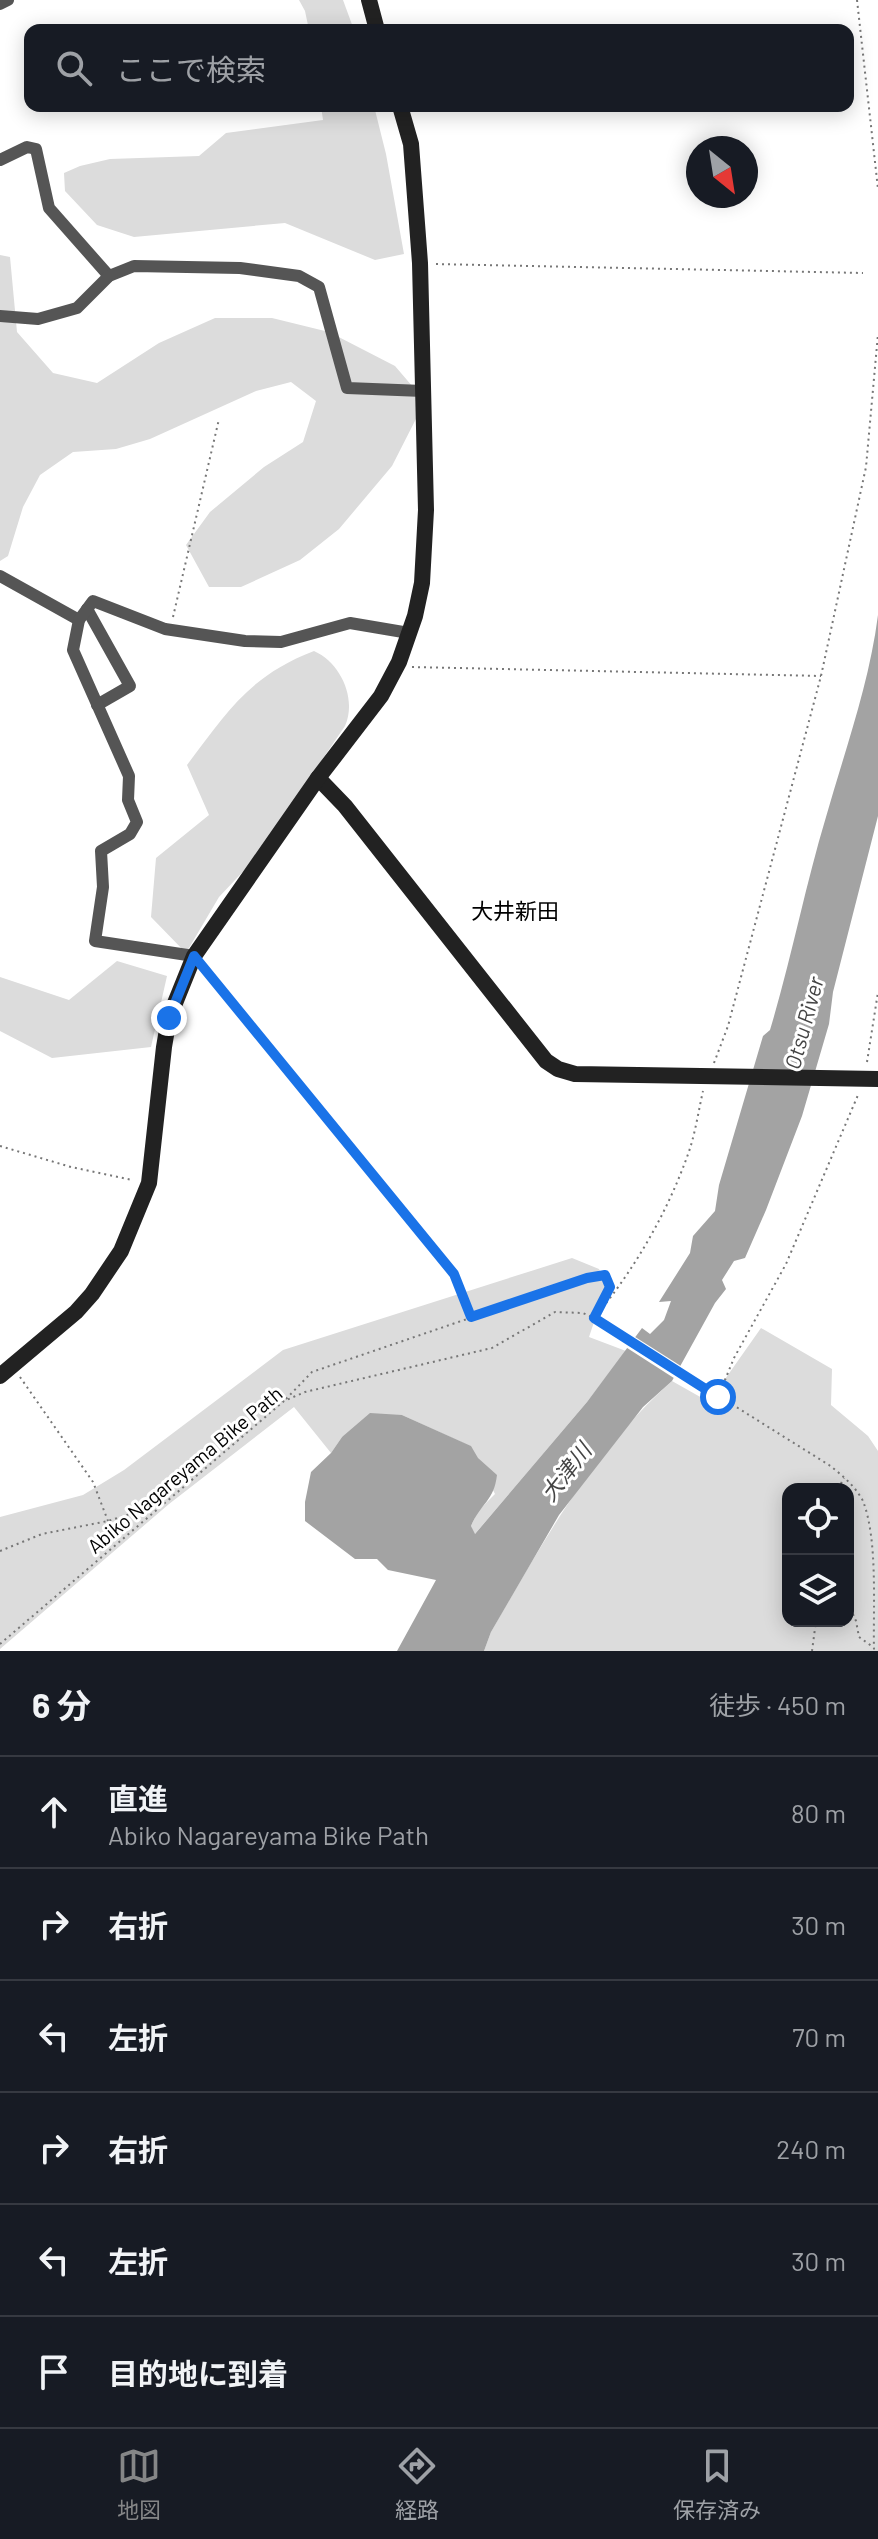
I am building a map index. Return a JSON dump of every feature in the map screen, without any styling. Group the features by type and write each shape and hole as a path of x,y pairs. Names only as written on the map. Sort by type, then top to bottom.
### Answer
{"street":[{"path":"0,4 8,0"},
{"path":"369,0 375,24"},
{"path":"6,1371 54,1332 92,1294 121,1251 149,1183 169,1018 194,956 318,778 381,696 399,662 409,633 422,583 425,547 423,391 420,263 411,144 402,112"},
{"path":"0,160 27,147 36,149 49,208 109,276"},
{"path":"0,316 38,319 77,308 109,276 134,266 240,268 299,276 319,287 347,388 423,391"},
{"path":"0,576 79,620"},
{"path":"194,956 95,941 103,887 101,851 130,834 137,822 128,800 129,776 73,650 79,620 93,601 170,630 245,641 281,642 350,623 409,633"},
{"path":"87,609 130,686 97,705"},
{"path":"318,778 345,806 546,1061 558,1069 575,1074 871,1079"}],"path":[{"path":"857,0 878,189"},
{"path":"420,263 863,273"},
{"path":"594,1318 618,1290 635,1263 672,1193 688,1155 708,1077 728,1026 821,676 866,467 878,334"},
{"path":"170,630 219,419"},
{"path":"399,662 410,666 821,676"},
{"path":"194,956 454,1274 471,1317"},
{"path":"718,1397 734,1358 802,1230 822,1175 871,1079 878,992"},
{"path":"0,1146 71,1167 149,1183"},
{"path":"284,1401 312,1372 587,1278 605,1275 610,1287 594,1318"},
{"name":"Abiko Nagareyama Bike Path","path":"0,1644 284,1401 305,1392 492,1348 555,1312 583,1313 594,1318 844,1477 863,1501 873,1530 874,1649"},
{"path":"6,1371 93,1482 108,1521"},
{"path":"841,1483 844,1477"},
{"path":"0,1551 42,1534 108,1521 160,1505"},
{"path":"854,1616 859,1637 874,1649"},
{"path":"812,1651 815,1627"}],"shaded area":[{"path":"299,0 343,0 352,24 308,24"},
{"path":"322,112 376,112 404,254 375,260 285,223 134,237 97,225 65,191 64,173 80,166 110,159 199,156 226,133 323,120"},
{"path":"0,255 10,257 17,332 53,373 97,383 159,343 215,318 272,318 329,332 395,366 413,387 420,411 392,466 339,529 300,560 241,587 209,587 186,545 210,512 264,467 303,442 316,401 291,382 256,391 150,439 116,449 73,452 40,475 23,507 8,556 0,561"},
{"path":"314,651 332,664 344,683 349,705 345,726 253,861 219,897 186,953 151,917 156,858 209,815 187,765 228,712 256,684 272,672"},
{"path":"117,961 167,976 151,1047 52,1058 0,1031 0,977 69,1000"},
{"path":"572,1258 599,1269 606,1286 589,1337 626,1351 587,1402 474,1535 471,1526 478,1511 495,1494 470,1446 402,1415 342,1437 331,1453 294,1407 169,1504 0,1649 0,1517 83,1495 124,1470 283,1350"},
{"path":"761,1328 832,1369 831,1405 868,1436 878,1451 878,1651 484,1651 491,1632 571,1499 644,1408 672,1381 718,1407 723,1382"}],"water":[{"path":"878,615 878,816 833,992 829,1024 802,1116 745,1258 734,1261 722,1280 726,1289 672,1381 643,1407 559,1515 491,1632 484,1651 397,1651 436,1580 388,1570 377,1559 355,1559 305,1521 311,1472 342,1437 370,1413 402,1415 471,1446 478,1458 497,1475 493,1491 471,1526 475,1534 587,1402 642,1328 650,1334 664,1320 671,1301 659,1302 690,1253 693,1236 715,1211 719,1185 763,1036 770,1030 818,843 863,692"}],"pier":[{"path":"632,1335 684,1368 677,1380 624,1346"}],"district":[{"name":"大井新田","path":"515,911"}],"route":[{"path":"169,1018 194,956 454,1274 471,1317 587,1278 605,1275 610,1287 594,1318 718,1397"}],"water label":[{"name":"Otsu River","path":"804,1023"},
{"name":"大津川","path":"566,1472"}]}
